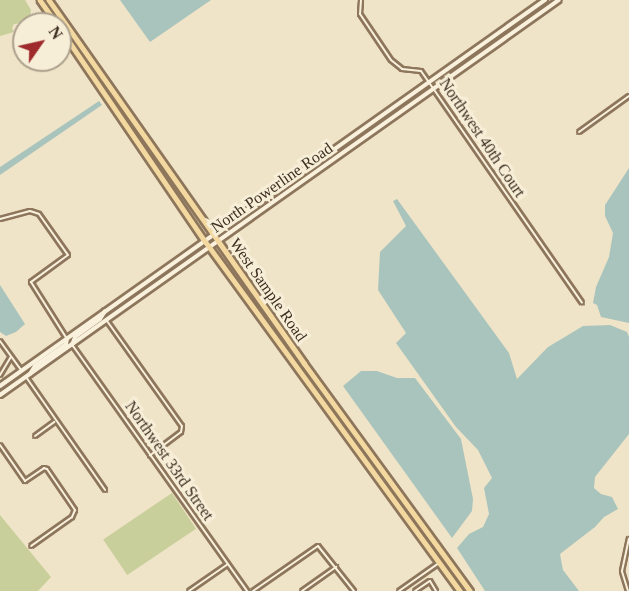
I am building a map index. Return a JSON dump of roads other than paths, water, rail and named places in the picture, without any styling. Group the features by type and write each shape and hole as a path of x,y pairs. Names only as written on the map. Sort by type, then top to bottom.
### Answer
{"main road":[{"name":"North Powerline Road","path":"0,386 545,0"},
{"name":"North Powerline Road","path":"0,395 559,0"},
{"path":"528,22 532,9"},
{"name":"West Sample Road","path":"72,35 341,415 470,591"},
{"name":"West Sample Road","path":"72,42 205,241 460,591"},
{"path":"348,148 351,137 363,138"},
{"path":"152,162 166,166"},
{"path":"158,170 172,175"},
{"path":"284,194 287,183"},
{"path":"139,297 143,285"},
{"path":"72,345 72,339 100,319 105,311"},
{"path":"30,374 35,366 66,344 67,339"}],"street":[{"name":"Northwest 40th Court","path":"361,0 360,14 396,66 421,71 582,303"},
{"path":"579,132 629,96"},
{"path":"0,219 30,211 39,214 68,255 31,282 67,339"},
{"path":"106,320 182,426 181,432 150,455"},
{"path":"0,341 21,371"},
{"name":"Northwest 33rd Street","path":"72,345 247,591"},
{"path":"0,375 11,357"},
{"path":"26,377 105,490"},
{"path":"35,436 55,421"},
{"path":"0,445 25,481 44,468 47,469 75,510 72,516 31,546"},
{"path":"628,591 622,571 629,539"},
{"path":"253,591 318,546 354,591"},
{"path":"399,591 439,563"},
{"path":"189,591 228,564"},
{"path":"302,591 336,567"},
{"path":"415,591 430,581 436,591"},
{"path":"344,591 350,587"}],"water":[{"path":"120,0 211,0 150,42"},
{"path":"99,101 102,105 0,175 0,167"},
{"path":"629,168 629,323 601,317 597,305 593,303 596,287 609,257 613,233 605,216 605,205"},
{"path":"397,199 509,353 517,379 548,347 583,326 610,325 627,332 629,337 629,434 595,477 594,488 601,494 612,497 618,509 604,517 595,527 560,554 563,570 579,591 485,591 457,548 469,534 483,527 489,514 484,488 492,478 478,450 456,427 396,343 406,333 378,290 380,252 406,226 393,201"},
{"path":"0,285 25,324 16,332 6,336 0,332"},
{"path":"361,371 377,371 397,378 415,378 461,439 473,499 472,511 452,538 343,386"}]}
